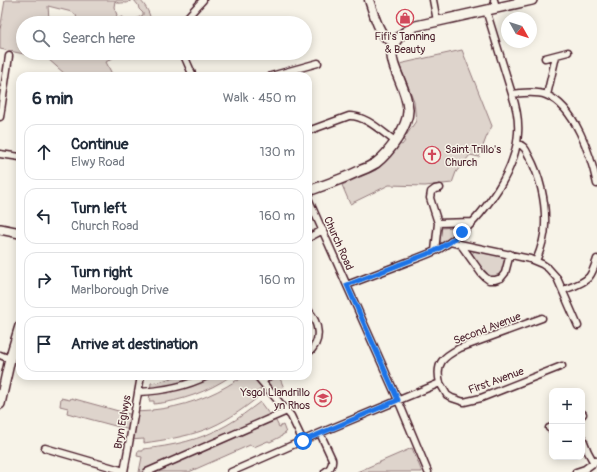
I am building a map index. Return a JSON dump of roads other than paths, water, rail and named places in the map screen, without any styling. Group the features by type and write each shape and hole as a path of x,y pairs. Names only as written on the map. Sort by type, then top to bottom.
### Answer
{"main road":[{"path":"312,190 347,177 375,163 382,157 403,129 407,120 408,112 406,96 392,57 394,42 398,37 408,29 416,26 486,10 495,4 532,0"},
{"path":"0,229 16,232"},
{"path":"0,404 16,339"}],"street":[{"path":"188,16 203,0"},
{"path":"369,0 377,23 382,32 386,38 394,42"},
{"path":"433,0 437,21"},
{"path":"347,285 435,251 450,242 472,222 490,200 502,181 509,167 517,144 518,124 512,94 486,10"},
{"path":"545,58 568,52"},
{"path":"0,117 9,56"},
{"path":"547,95 556,56"},
{"path":"187,60 191,72"},
{"path":"285,72 318,63"},
{"path":"512,94 537,92 547,95 563,107 579,130 585,143 597,184"},
{"path":"312,130 349,116 354,116 364,119 395,141"},
{"path":"517,144 522,145 526,149 533,163 544,204 544,235 536,261"},
{"path":"0,154 16,156"},
{"path":"435,251 438,223 430,198 431,192 440,188"},
{"name":"Church Road","path":"312,207 398,400 428,472"},
{"path":"438,223 472,222"},
{"path":"312,236 323,230"},
{"path":"450,242 510,254 542,264 557,278 578,326"},
{"path":"461,244 484,277 489,280 501,278 510,254"},
{"path":"563,290 585,281 590,277 597,259"},
{"path":"590,277 597,277"},
{"path":"312,316 317,327 318,335 317,341 312,349"},
{"name":"Second Avenue","path":"440,383 438,371 439,366 447,355 460,348 542,318"},
{"path":"0,355 10,359"},
{"name":"First Avenue","path":"440,383 447,395 464,402 481,398 562,366"},
{"name":"Bryn Eglwys","path":"124,471 140,380"},
{"path":"138,392 167,390 197,380"},
{"path":"264,380 262,382 291,416 303,441"},
{"path":"231,472 440,383"},
{"path":"147,472 287,411"},
{"path":"320,433 333,464 325,472"},
{"path":"576,472 585,469 595,462 585,445"},
{"path":"45,448 124,471"}],"place":[{"name":"Fifi's Tanning & Beauty","path":"405,18"},
{"name":"Saint Trillo's Church","path":"432,155"},
{"name":"Ysgol Llandrillo yn Rhos","path":"323,398"}]}
